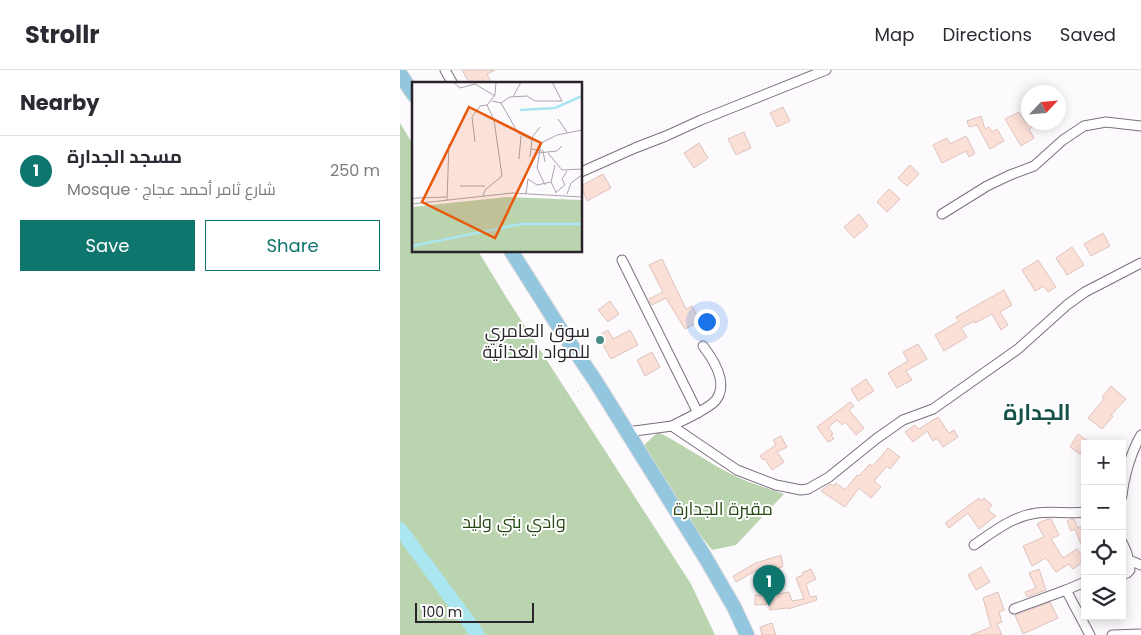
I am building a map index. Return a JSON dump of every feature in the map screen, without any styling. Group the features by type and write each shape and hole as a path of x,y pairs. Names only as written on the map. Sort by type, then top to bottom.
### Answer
{"main road":[{"path":"400,74 412,92"},
{"path":"512,252 596,382 705,558 734,607 747,635"}],"street":[{"path":"445,70 453,82"},
{"path":"582,172 701,120 826,70"},
{"path":"942,214 987,186 1034,166 1063,140 1084,126 1106,122 1141,126"},
{"path":"622,260 698,413"},
{"path":"672,426 737,470 776,485 801,490 808,489 829,476 876,439 904,420 933,409 1018,349 1067,305 1085,292 1141,263"},
{"path":"627,432 672,426 698,413 717,400 720,388 720,373 713,359 703,346"},
{"path":"1124,485 1141,435"},
{"path":"974,545 992,532 1021,516 1044,512 1081,512"},
{"path":"1126,552 1130,570 1126,573"},
{"path":"1129,560 1141,565"},
{"path":"1014,609 1081,584"},
{"path":"1066,590 1090,635"},
{"path":"1112,635 1141,634"}],"path":[{"path":"400,512 410,504 442,486 549,408 596,382"}],"green space":[{"name":"وادي بني وليد","path":"400,123 412,143 412,252 479,252 691,584 715,635 400,635"},
{"name":"مقبرة الجدارة","path":"658,432 733,475 784,494 736,545 712,550 672,498 642,447"}],"building":[{"path":"462,70 495,70 487,74 491,82 469,82"},
{"path":"783,107 790,121 777,127 770,113"},
{"path":"1019,112 1021,115 1021,130 1030,130 1034,138 1021,146 1005,119"},
{"path":"981,116 985,129 989,127 992,132 997,129 1004,141 990,149 977,125 969,127 967,121"},
{"path":"744,132 751,148 736,155 728,139"},
{"path":"966,136 975,153 969,157 966,151 942,163 933,145 947,138 950,144"},
{"path":"699,143 708,158 694,168 684,153"},
{"path":"910,165 919,174 907,186 898,178"},
{"path":"603,174 611,188 587,201 582,185"},
{"path":"889,189 900,199 887,212 877,202"},
{"path":"859,214 868,226 854,238 844,227"},
{"path":"1103,233 1110,246 1091,256 1084,244"},
{"path":"1072,247 1084,265 1067,275 1056,258"},
{"path":"662,259 686,309 692,306 700,321 685,329 666,298 652,305 649,299 663,292 649,265"},
{"path":"1038,260 1056,287 1048,292 1044,286 1035,291 1022,270"},
{"path":"1004,290 1012,305 1000,312 1008,325 1001,330 992,314 975,323 974,321 961,328 967,337 944,351 935,335 959,321 956,317"},
{"path":"610,301 619,314 608,322 598,310"},
{"path":"608,330 613,339 630,330 638,345 611,359 598,336"},
{"path":"918,344 927,359 906,371 912,380 897,388 888,373 908,361 903,352"},
{"path":"652,352 660,367 645,376 637,360"},
{"path":"866,379 874,391 858,401 851,389"},
{"path":"1111,386 1126,399 1111,415 1113,416 1102,429 1088,418 1104,399 1102,397"},
{"path":"850,402 854,406 849,410 864,428 856,435 845,422 842,425 837,420 828,427 834,439 828,442 817,427"},
{"path":"938,417 949,433 954,430 958,437 943,447 937,438 933,441 927,431 913,442 905,432 915,425 919,429"},
{"path":"1078,434 1086,440 1081,440 1080,454 1070,447"},
{"path":"781,436 787,447 777,452 784,462 772,470 765,459 763,460 760,456 776,445 773,440"},
{"path":"888,448 900,457 890,469 887,466 874,481 881,487 871,498 859,488 845,507 821,491 830,484 834,486 836,483 845,490 857,475 859,476 870,464 872,467"},
{"path":"979,498 981,501 984,498 992,505 988,510 996,516 979,529 968,513 949,528 945,523"},
{"path":"1051,519 1059,535 1051,539 1063,558 1077,549 1081,554 1081,563 1073,569 1069,564 1056,572 1046,558 1032,566 1023,546 1044,537 1037,524"},
{"path":"1074,519 1078,528 1081,527 1081,544 1075,529 1071,531 1067,521"},
{"path":"781,555 783,566 776,570 776,572 762,577 759,569 736,582 733,576 756,563"},
{"path":"981,567 990,582 976,590 968,575"},
{"path":"811,569 816,579 806,584 810,597 816,596 817,600 788,609 770,610 769,604 755,605 755,595 767,596 789,592 792,601 804,599 796,578"},
{"path":"1039,569 1046,590 1027,597 1025,592 1036,588 1029,573"},
{"path":"998,592 1004,610 999,612 1002,622 997,624 1002,635 971,635 991,627 983,598"},
{"path":"1050,602 1058,618 1023,634 1015,615"},
{"path":"772,623 776,635 762,635 760,627"}],"waterway":[{"name":"وادي بني وليد","path":"400,529 478,635"}],"place":[{"name":"سوق العامري للمواد الغذائية","path":"600,340"},
{"name":"مسجد الجدارة","path":"769,606"}],"district":[{"name":"الجدارة","path":"1037,412"}]}
